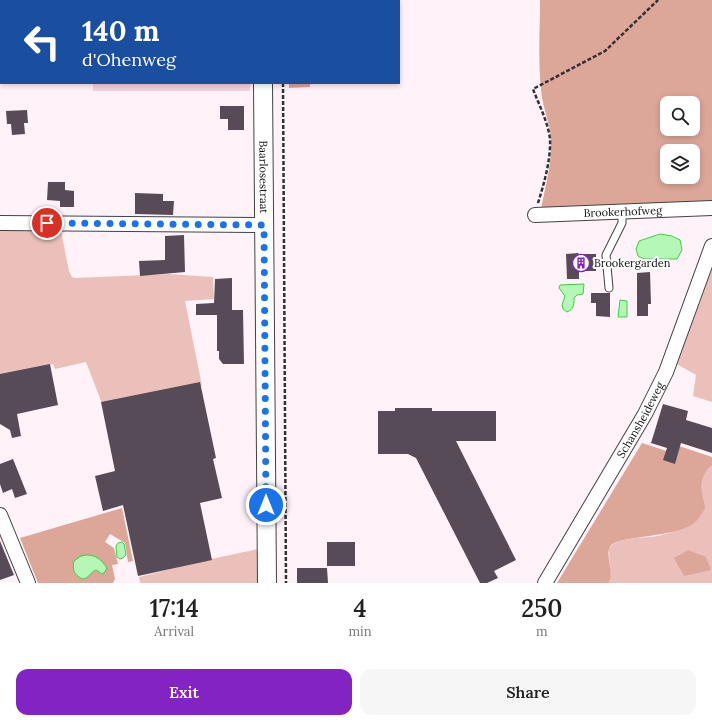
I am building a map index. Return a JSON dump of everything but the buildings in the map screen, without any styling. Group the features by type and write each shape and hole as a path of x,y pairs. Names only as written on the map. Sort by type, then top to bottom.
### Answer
{"street":[{"name":"Baarlosestraat","path":"263,84 267,583"},
{"name":"Brookerhofweg","path":"534,215 712,208"},
{"path":"0,223 264,225"},
{"name":"Schansheideweg","path":"544,583 645,414 666,372 712,246"},
{"path":"0,515 28,583"}],"lane":[{"path":"609,288 606,254 622,223 622,211"}],"path":[{"path":"534,215 545,183 550,140 548,129 533,89 605,51 658,0"},
{"path":"283,84 286,583"}],"shaded area":[{"path":"540,0 712,0 712,204 541,209 549,170 551,140 543,104 539,55"},
{"path":"93,84 250,84 250,91 93,91"},
{"path":"289,84 310,84 310,87 289,88"},
{"path":"0,230 61,231 69,271 72,277 75,278 169,274 213,277 214,299 185,301 202,386 103,406 86,362 55,369 53,364 0,375"},
{"path":"660,234 672,236 680,240 682,250 677,259 644,259 638,256 636,249 639,241"},
{"path":"712,264 712,402 693,396 696,375 675,363"},
{"path":"584,284 583,294 577,295 574,298 574,303 571,310 567,312 563,309 562,305 565,296 559,288 560,285"},
{"path":"620,300 627,301 627,317 618,317"},
{"path":"642,443 676,454 679,446 712,457 712,466 705,473 702,481 704,511 698,519 679,530 615,543 610,547 608,554 611,574 609,583 557,583"},
{"path":"712,466 712,583 609,583 609,549 612,545 624,540 662,535 688,526 702,495 702,477"},
{"path":"122,508 133,561 128,562 125,543 110,534 105,542 114,548 118,564 112,565 115,579 113,583 38,583 20,538"},
{"path":"122,542 124,544 126,555 120,559 117,557 116,546 118,543"},
{"path":"258,549 259,583 140,583 139,577"},
{"path":"688,550 706,557 711,570 684,576 674,558"},
{"path":"81,556 93,556 103,562 107,568 104,573 102,574 96,570 86,578 82,579 74,572 74,561"}],"place":[{"name":"Brookergarden","path":"581,263"}],"route":[{"path":"47,223 264,225 266,505"}]}
